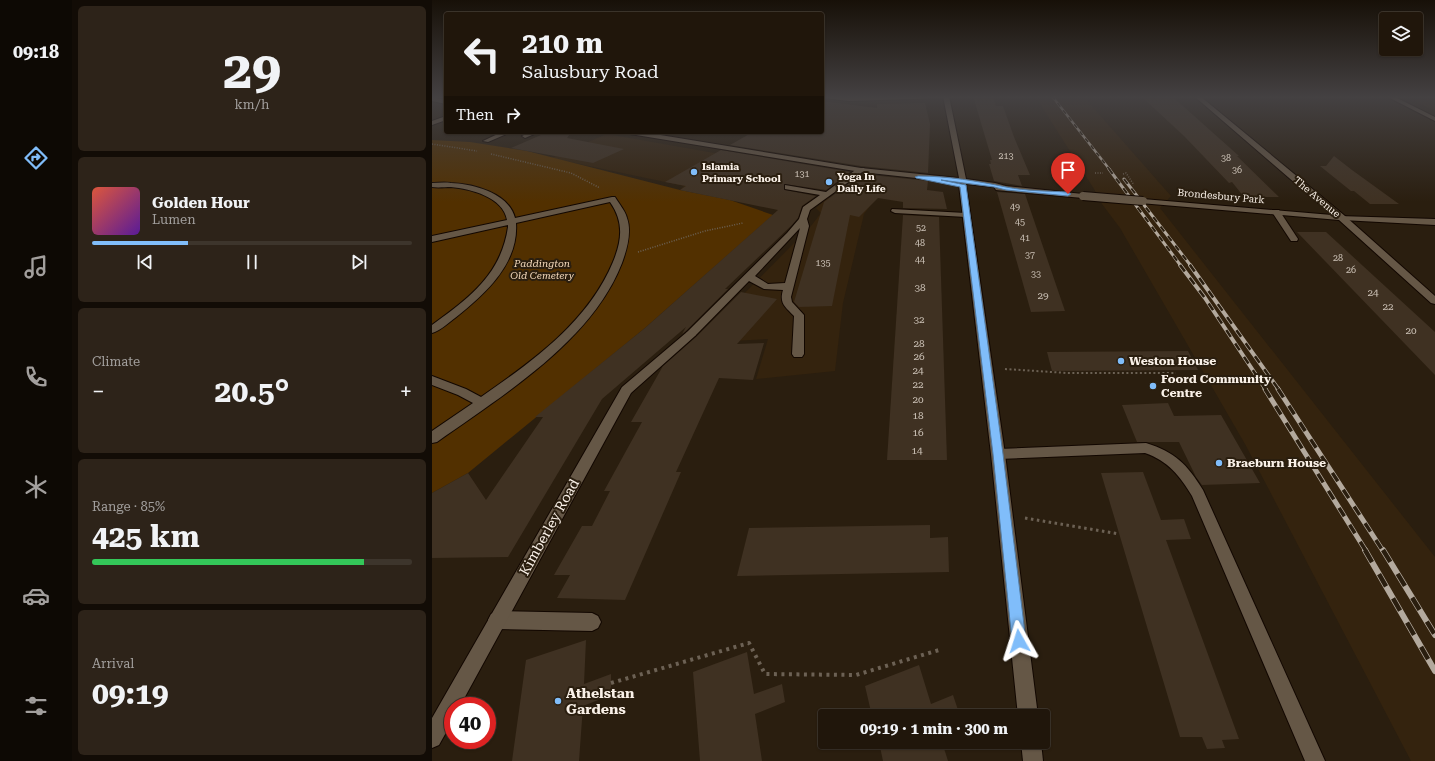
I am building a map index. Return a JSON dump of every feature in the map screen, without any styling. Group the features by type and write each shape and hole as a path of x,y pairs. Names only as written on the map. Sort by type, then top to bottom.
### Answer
{"street":[{"path":"954,132 963,183 998,454 1027,709"},
{"name":"The Avenue","path":"1239,132 1342,218 1435,301"},
{"path":"486,141 503,134"},
{"path":"525,136 530,134"},
{"name":"Brondesbury Park","path":"642,134 861,170 1006,188 1342,218 1435,222"},
{"name":"Kimberley Road","path":"432,738 626,390 691,334 790,235 802,219 806,209 861,170"},
{"path":"432,186 459,186 490,195 508,209 512,221 512,238 508,249 490,280 450,317 432,330"},
{"path":"788,187 826,194"},
{"path":"432,239 612,199 623,217 624,241 619,259 611,280 596,303 568,335 534,365 432,438"},
{"path":"895,211 966,215"},
{"path":"1276,212 1294,239"},
{"path":"798,354 799,315 787,303 786,298 805,226 802,219"},
{"path":"749,276 758,284 770,288 789,286"},
{"path":"432,380 462,392 482,403"},
{"path":"998,454 1146,448 1160,452 1177,464 1185,473 1198,494 1315,761"},
{"path":"497,620 592,622"},
{"path":"1031,749 1033,761"}],"path":[{"path":"432,144 479,151"},
{"path":"486,153 507,159 558,169 581,176 593,183 612,199"},
{"path":"1095,173 1103,173"},
{"path":"1124,174 1126,173 1134,185"},
{"path":"619,259 705,231 743,223"},
{"path":"986,369 1067,373 1176,373"},
{"path":"1004,514 1119,534"},
{"path":"611,683 749,643 765,674 856,675 939,650"}],"shaded area":[{"path":"1058,132 1114,132 1171,196 1160,208 1435,557 1435,761 1411,761 1245,444 1120,228 1102,204"},
{"name":"Islamia Primary School","path":"607,134 782,165 730,200 680,190 684,186 551,158"},
{"path":"828,198 870,206 864,214 843,303 835,371 756,379 768,339 695,343 811,226 821,213 816,208"}],"green space":[{"name":"Paddington Old Cemetery","path":"432,140 470,142 527,151 680,190 730,200 773,215 645,328 468,473 432,493"}],"building":[{"path":"824,132 930,132 928,173 861,166 730,145 749,134 824,134"},
{"path":"984,132 1012,132 1030,175 1018,175 1022,186 994,181 989,164 991,164 990,160 992,160"},
{"path":"1179,132 1212,132 1239,156 1237,156 1279,197 1244,197 1232,182 1229,183"},
{"path":"543,134 570,134 567,138 624,149 593,163 511,148"},
{"path":"721,150 850,172 826,190 784,184 785,190 816,196 802,206 798,218 792,225 725,289 728,289 686,331 682,334 686,327 602,399 508,557 432,558 432,493 468,473 486,500 543,417 535,417 645,328 778,210 680,190 686,186 665,182"},
{"path":"1334,156 1399,204 1370,204 1354,191 1351,191 1320,166 1326,166"},
{"path":"862,174 928,181 927,190 943,192 947,209 903,208 903,202 878,198 859,217 850,215 832,306 799,307 794,302 824,202"},
{"path":"997,192 1025,194 1065,311 1031,312"},
{"path":"903,215 939,217 947,460 887,460"},
{"path":"1297,232 1326,232 1435,332 1435,375"},
{"path":"741,292 777,299 737,344 764,343 753,380 719,378 676,472 681,472 625,600 557,598 570,575 554,575 582,526 592,526 610,491 604,491 642,422 631,422 663,366 696,337"},
{"name":"Weston House","path":"1188,351 1198,370 1052,371 1047,352"},
{"name":"Braeburn House","path":"1168,403 1174,416 1221,415 1260,483 1202,485 1196,477 1179,442 1137,442 1122,405"},
{"path":"1143,472 1161,520 1184,519 1191,539 1166,540 1239,739 1222,740 1225,748 1207,749 1202,737 1180,737 1101,473"},
{"path":"930,525 930,538 948,537 949,572 737,576 749,528"},
{"name":"Athelstan Gardens","path":"586,640 584,684 611,674 611,695 583,706 579,761 512,761 526,660"},
{"path":"747,652 754,694 782,684 785,702 755,714 762,761 700,761 693,672"},
{"path":"919,665 931,704 953,695 958,709 870,709 865,686"},
{"path":"880,749 944,749 948,761 883,761"}],"railway":[{"path":"1080,132 1110,170"},
{"path":"1109,169 1181,266"},
{"path":"1124,179 1191,266"},
{"path":"1180,265 1205,298 1266,390"},
{"path":"1190,265 1279,390"},
{"path":"1265,389 1366,551"},
{"path":"1278,389 1383,551"},
{"path":"1365,550 1435,671"},
{"path":"1383,550 1435,635"}],"place":[{"name":"Islamia Primary School","path":"694,172"},
{"name":"Yoga In Daily Life","path":"829,182"},
{"name":"Weston House","path":"1121,361"},
{"name":"Foord Community Centre","path":"1153,386"},
{"name":"Braeburn House","path":"1219,463"},
{"name":"Athelstan Gardens","path":"558,701"}],"route":[{"path":"1019,641 998,454 963,185 930,181 918,177 933,177 995,185 1006,188 1068,194"}]}
